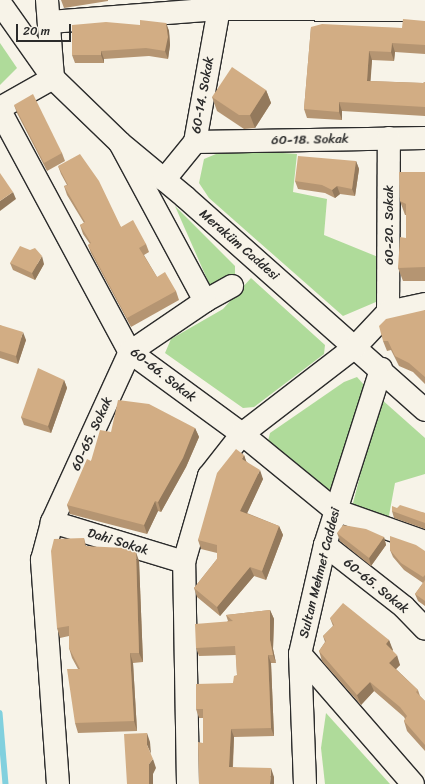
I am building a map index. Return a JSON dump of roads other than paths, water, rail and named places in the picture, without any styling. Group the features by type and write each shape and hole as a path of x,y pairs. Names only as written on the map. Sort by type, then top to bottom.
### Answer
{"street":[{"path":"0,109 54,78 47,0"},
{"name":"Meraküm Caddesi","path":"0,3 54,78 120,143 381,369 425,410"},
{"path":"50,22 218,5 392,5 425,10"},
{"name":"60-14. Sokak","path":"164,180 195,142 218,5"},
{"name":"60-66. Sokak","path":"0,109 130,352 242,434 335,510 425,542"},
{"name":"60-20. Sokak","path":"388,312 389,138"},
{"name":"60-18. Sokak","path":"195,142 425,138"},
{"path":"120,143 205,300"},
{"path":"130,352 205,300 232,286"},
{"path":"188,784 184,562 209,476 242,434 355,347 388,312 425,304"},
{"name":"60-65. Sokak","path":"58,784 42,560 52,522 130,352"},
{"name":"Sultan Mehmet Caddesi","path":"305,784 300,654 325,545 381,369"},
{"name":"Dahi Sokak","path":"52,522 184,562"},
{"name":"60-65. Sokak","path":"325,545 404,607 425,628"},
{"path":"300,654 413,784"}],"waterway":[{"path":"0,713 6,784"}]}
